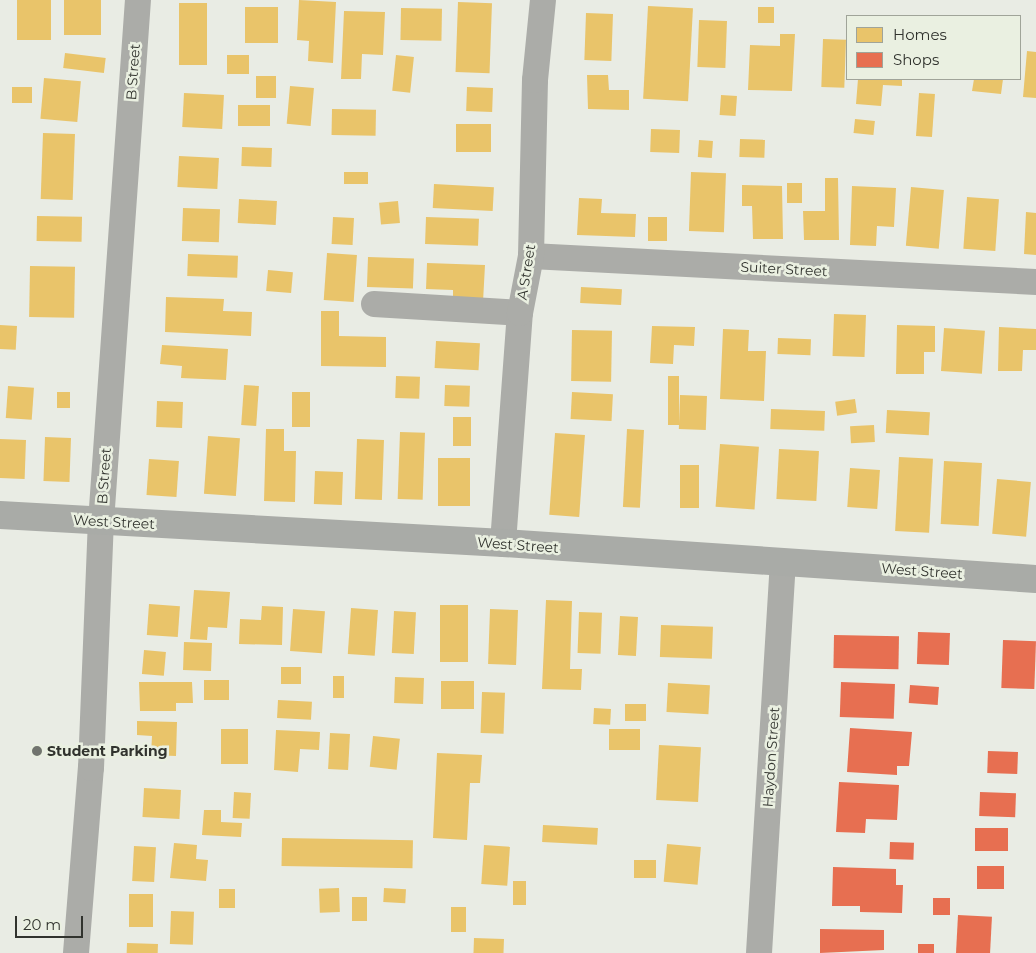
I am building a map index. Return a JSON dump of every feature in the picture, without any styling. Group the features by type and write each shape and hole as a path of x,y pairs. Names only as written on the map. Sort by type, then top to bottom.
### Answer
{"street":[{"name":"B Street","path":"76,953 91,768 101,522 138,0"},
{"name":"A Street","path":"503,543 520,313 531,256 536,80 543,0"},
{"name":"Suiter Street","path":"531,256 1036,282"},
{"path":"374,304 520,313"},
{"name":"West Street","path":"0,515 503,543 1036,579"},
{"name":"Haydon Street","path":"759,953 783,562"}],"building: Homes":[{"path":"17,0 51,0 51,40 17,40"},
{"path":"64,0 101,0 101,35 64,35"},
{"path":"299,0 336,2 333,63 308,61 309,41 297,40"},
{"path":"458,2 492,3 490,73 456,72"},
{"path":"179,3 207,3 207,65 179,65"},
{"path":"648,6 693,8 688,101 643,99"},
{"path":"245,7 278,7 278,43 245,43"},
{"path":"758,7 774,7 774,23 758,23"},
{"path":"401,8 442,9 441,41 400,40"},
{"path":"344,11 385,12 383,55 362,54 361,79 341,79"},
{"path":"586,13 613,14 611,61 584,60"},
{"path":"699,20 727,21 725,68 697,67"},
{"path":"780,34 795,34 792,91 748,90 750,45 780,46"},
{"path":"823,39 846,40 844,88 821,87"},
{"path":"1027,51 1036,52 1036,98 1023,97"},
{"path":"65,53 106,58 104,73 63,68"},
{"path":"227,55 249,55 249,74 227,74"},
{"path":"396,55 414,57 410,93 392,91"},
{"path":"587,75 608,75 609,90 629,90 629,110 588,109"},
{"path":"256,76 276,76 276,98 256,98"},
{"path":"44,78 81,81 77,122 40,119"},
{"path":"858,80 902,80 902,86 883,85 881,106 856,104"},
{"path":"974,80 1003,80 1001,94 972,91"},
{"path":"290,86 314,88 311,126 287,124"},
{"path":"12,87 32,87 32,103 12,103"},
{"path":"467,87 493,88 492,112 466,111"},
{"path":"184,93 224,95 222,129 182,127"},
{"path":"919,93 935,94 932,137 916,136"},
{"path":"721,95 737,96 736,116 720,115"},
{"path":"238,105 270,105 270,126 238,126"},
{"path":"332,109 376,110 376,136 332,135"},
{"path":"855,119 875,121 873,135 854,133"},
{"path":"456,124 491,124 491,152 456,152"},
{"path":"651,129 680,130 679,153 650,152"},
{"path":"43,133 75,134 73,200 41,199"},
{"path":"740,139 765,140 764,158 739,157"},
{"path":"699,140 713,141 712,158 698,157"},
{"path":"242,147 272,148 271,167 241,166"},
{"path":"179,156 219,158 217,189 177,187"},
{"path":"344,172 368,172 368,184 344,184"},
{"path":"691,172 726,173 724,232 689,231"},
{"path":"825,178 838,178 839,240 804,240 803,211 825,211"},
{"path":"787,183 802,183 802,203 787,203"},
{"path":"434,184 494,187 493,211 433,208"},
{"path":"742,185 782,186 783,239 753,239 752,206 742,206"},
{"path":"852,186 896,188 894,227 877,226 876,246 850,245"},
{"path":"911,187 944,190 939,249 906,246"},
{"path":"967,197 999,199 995,251 963,249"},
{"path":"579,198 602,199 601,213 636,214 635,237 577,235"},
{"path":"239,199 277,201 276,225 238,223"},
{"path":"398,201 400,223 381,225 379,203"},
{"path":"183,208 220,209 219,242 182,241"},
{"path":"1026,212 1036,213 1036,255 1024,254"},
{"path":"37,216 82,217 82,242 37,241"},
{"path":"333,217 354,218 353,245 332,244"},
{"path":"426,217 479,219 478,246 425,244"},
{"path":"648,217 667,217 667,241 648,241"},
{"path":"327,253 357,255 354,302 324,300"},
{"path":"188,254 238,256 237,278 187,276"},
{"path":"368,257 414,259 413,289 367,287"},
{"path":"427,263 485,265 483,302 453,300 453,290 426,289"},
{"path":"30,266 75,267 74,318 29,317"},
{"path":"268,270 293,272 291,293 266,291"},
{"path":"581,287 622,289 621,305 580,303"},
{"path":"166,297 224,299 223,311 252,312 251,336 165,332"},
{"path":"321,311 339,311 339,336 386,337 386,367 321,366"},
{"path":"834,314 866,315 865,357 833,356"},
{"path":"0,325 17,326 16,350 0,349"},
{"path":"897,325 935,326 935,352 924,352 924,374 896,374"},
{"path":"652,326 695,327 694,346 674,345 673,364 650,363"},
{"path":"999,327 1036,329 1036,350 1023,350 1022,371 998,371"},
{"path":"944,328 985,331 982,374 941,371"},
{"path":"723,329 749,330 748,351 766,351 764,401 720,399"},
{"path":"572,330 612,331 611,382 571,381"},
{"path":"778,338 811,339 810,355 777,354"},
{"path":"436,341 480,343 479,370 435,368"},
{"path":"162,345 228,349 226,380 181,378 182,366 160,364"},
{"path":"396,376 420,377 419,399 395,398"},
{"path":"668,376 679,376 679,425 668,425"},
{"path":"244,385 259,386 256,426 241,425"},
{"path":"445,385 470,386 469,407 444,406"},
{"path":"8,386 34,388 32,420 6,418"},
{"path":"57,392 70,392 70,408 57,408"},
{"path":"292,392 310,392 310,427 292,427"},
{"path":"572,392 613,394 612,421 571,419"},
{"path":"680,395 707,396 706,430 679,429"},
{"path":"855,399 857,413 837,416 835,402"},
{"path":"157,401 183,402 182,428 156,427"},
{"path":"771,409 825,411 824,431 770,429"},
{"path":"887,410 930,412 929,435 886,433"},
{"path":"453,417 471,417 471,446 453,446"},
{"path":"874,425 875,442 851,443 850,426"},
{"path":"266,429 284,429 284,451 296,451 295,502 264,501"},
{"path":"627,429 644,430 640,508 623,507"},
{"path":"400,432 425,433 423,500 398,499"},
{"path":"555,433 585,435 579,517 549,515"},
{"path":"208,436 240,438 236,496 204,494"},
{"path":"45,437 71,438 69,482 43,481"},
{"path":"0,439 26,440 25,479 0,478"},
{"path":"357,439 384,440 382,500 355,499"},
{"path":"720,444 759,447 755,510 716,507"},
{"path":"779,449 819,451 816,501 776,499"},
{"path":"899,457 933,459 929,533 895,531"},
{"path":"438,458 470,458 470,506 438,506"},
{"path":"149,459 179,461 176,497 146,495"},
{"path":"944,461 982,463 979,526 941,524"},
{"path":"680,465 699,465 699,508 680,508"},
{"path":"850,468 880,470 877,509 847,507"},
{"path":"315,471 343,472 342,505 314,504"},
{"path":"997,479 1031,482 1026,537 992,534"},
{"path":"194,590 230,592 227,628 208,627 207,640 190,639"},
{"path":"546,600 572,601 570,669 582,669 581,690 542,689"},
{"path":"149,604 180,606 178,637 147,635"},
{"path":"440,605 468,605 468,662 440,662"},
{"path":"262,606 283,607 282,645 239,644 240,619 261,620"},
{"path":"351,608 378,610 375,656 348,654"},
{"path":"293,609 325,611 322,653 290,651"},
{"path":"490,609 518,610 516,665 488,664"},
{"path":"394,611 416,612 414,654 392,653"},
{"path":"579,612 602,613 601,654 578,653"},
{"path":"620,616 638,617 636,656 618,655"},
{"path":"661,625 713,627 712,659 660,657"},
{"path":"184,642 212,643 211,671 183,670"},
{"path":"144,650 166,652 164,676 142,674"},
{"path":"281,667 301,667 301,684 281,684"},
{"path":"333,676 344,676 344,698 333,698"},
{"path":"395,677 424,678 423,704 394,703"},
{"path":"204,680 229,680 229,700 204,700"},
{"path":"441,681 474,681 474,709 441,709"},
{"path":"139,682 192,682 193,703 176,703 176,711 140,711"},
{"path":"668,683 710,685 708,714 666,712"},
{"path":"482,692 505,693 504,734 481,733"},
{"path":"278,700 312,702 311,720 277,718"},
{"path":"625,704 646,704 646,721 625,721"},
{"path":"594,708 611,709 610,725 593,724"},
{"path":"137,721 177,722 176,756 151,755 152,736 137,735"},
{"path":"221,729 248,729 248,764 221,764"},
{"path":"609,729 640,729 640,750 609,750"},
{"path":"276,730 320,732 319,750 300,749 298,772 274,770"},
{"path":"330,733 350,734 348,770 328,769"},
{"path":"373,736 400,739 397,770 370,767"},
{"path":"659,745 701,747 698,802 656,800"},
{"path":"437,753 482,755 480,783 470,783 467,840 433,838"},
{"path":"144,788 181,790 179,819 142,817"},
{"path":"234,792 251,793 250,819 233,818"},
{"path":"204,810 221,810 221,822 242,823 241,837 202,835"},
{"path":"543,825 598,828 597,845 542,842"},
{"path":"282,838 413,840 412,868 282,866"},
{"path":"174,843 197,845 196,859 208,860 206,881 170,878"},
{"path":"667,844 701,847 698,885 664,882"},
{"path":"484,845 510,847 507,886 481,884"},
{"path":"134,846 156,847 154,882 132,881"},
{"path":"634,860 656,860 656,878 634,878"},
{"path":"513,881 526,881 526,905 513,905"},
{"path":"339,888 340,912 320,913 319,889"},
{"path":"384,888 406,889 405,903 383,902"},
{"path":"219,889 235,889 235,908 219,908"},
{"path":"129,894 153,894 153,927 129,927"},
{"path":"352,897 367,897 367,921 352,921"},
{"path":"451,907 466,907 466,932 451,932"},
{"path":"171,911 194,912 193,945 170,944"},
{"path":"474,938 504,939 503,953 473,953"},
{"path":"127,943 158,944 158,953 127,953"}],"building: Shops":[{"path":"918,632 950,633 949,665 917,664"},
{"path":"834,635 899,636 898,669 833,668"},
{"path":"1003,640 1036,641 1034,689 1001,688"},
{"path":"841,682 895,684 894,719 840,717"},
{"path":"910,685 939,687 938,705 909,703"},
{"path":"850,728 912,732 909,766 897,766 897,775 847,772"},
{"path":"988,751 1018,752 1017,774 987,773"},
{"path":"839,782 899,785 897,820 866,819 865,833 836,832"},
{"path":"980,792 1016,793 1015,817 979,816"},
{"path":"975,828 1008,828 1008,851 975,851"},
{"path":"890,842 914,843 913,860 889,859"},
{"path":"977,866 1004,866 1004,889 977,889"},
{"path":"833,867 896,869 896,885 903,885 902,913 860,912 860,906 832,906"},
{"path":"933,898 950,898 950,915 933,915"},
{"path":"958,915 992,917 990,953 956,953"},
{"path":"820,929 884,930 884,950 820,953"},
{"path":"918,944 934,944 934,953 918,953"}],"place":[{"name":"Student Parking","path":"37,751"}]}
